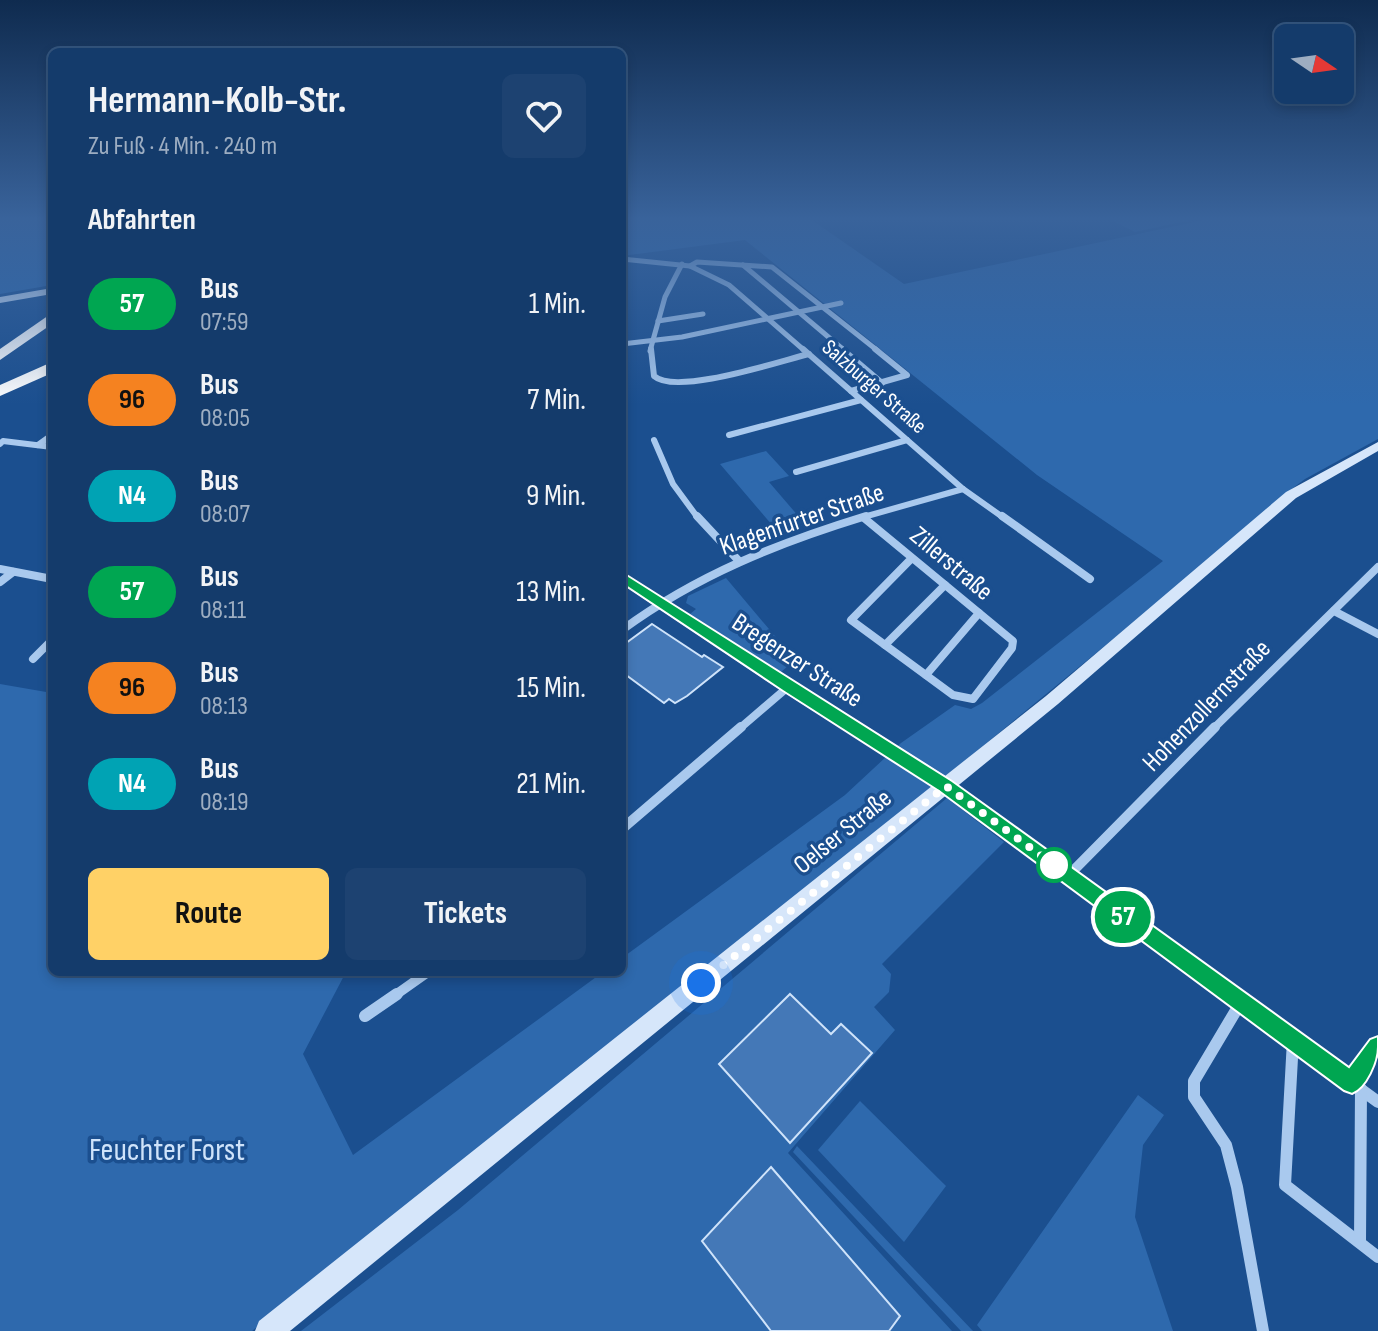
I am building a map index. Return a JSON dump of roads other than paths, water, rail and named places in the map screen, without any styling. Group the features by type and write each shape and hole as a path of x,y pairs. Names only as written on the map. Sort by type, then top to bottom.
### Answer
{"highway":[{"path":"0,343 48,308"},
{"path":"0,356 48,320"},
{"path":"0,391 48,369"}],"main road":[{"path":"0,300 48,292"},
{"name":"Oelser Straße","path":"269,1331 946,786 1299,489 1378,446"},
{"name":"Bregenzer Straße","path":"626,580 788,687 946,786"}],"street":[{"path":"675,280 651,342 653,375 658,380 675,385 809,354"},
{"name":"Salzburger Straße","path":"719,280 729,285 963,489 1090,579"},
{"path":"760,280 882,383"},
{"path":"789,280 907,375 851,391"},
{"path":"626,344 651,342 841,303"},
{"path":"658,321 703,314"},
{"path":"729,435 861,400"},
{"path":"38,445 48,438"},
{"path":"654,440 673,484 699,519 738,560"},
{"path":"796,472 907,440"},
{"path":"2,442 48,446"},
{"name":"Klagenfurter Straße","path":"626,627 660,602 738,560 963,489"},
{"name":"Zillerstraße","path":"864,518 1013,641 1014,645 978,696 965,700 957,698 926,675"},
{"path":"912,558 851,620 926,675 979,613"},
{"name":"Hohenzollernstraße","path":"1068,876 1312,629 1378,567"},
{"path":"0,569 48,578"},
{"path":"0,582 13,572"},
{"path":"885,645 945,585"},
{"path":"1334,611 1378,634"},
{"path":"33,659 48,644"},
{"path":"626,826 788,687"},
{"path":"946,786 1378,1102"},
{"path":"365,1016 422,976"},
{"path":"1241,1002 1194,1081 1194,1097 1226,1145 1263,1331"},
{"path":"1293,1040 1285,1185 1378,1257"},
{"path":"1360,1242 1356,1086 1378,1047"}],"park label":[{"name":"Feuchter Forst","path":"167,1150"}]}
